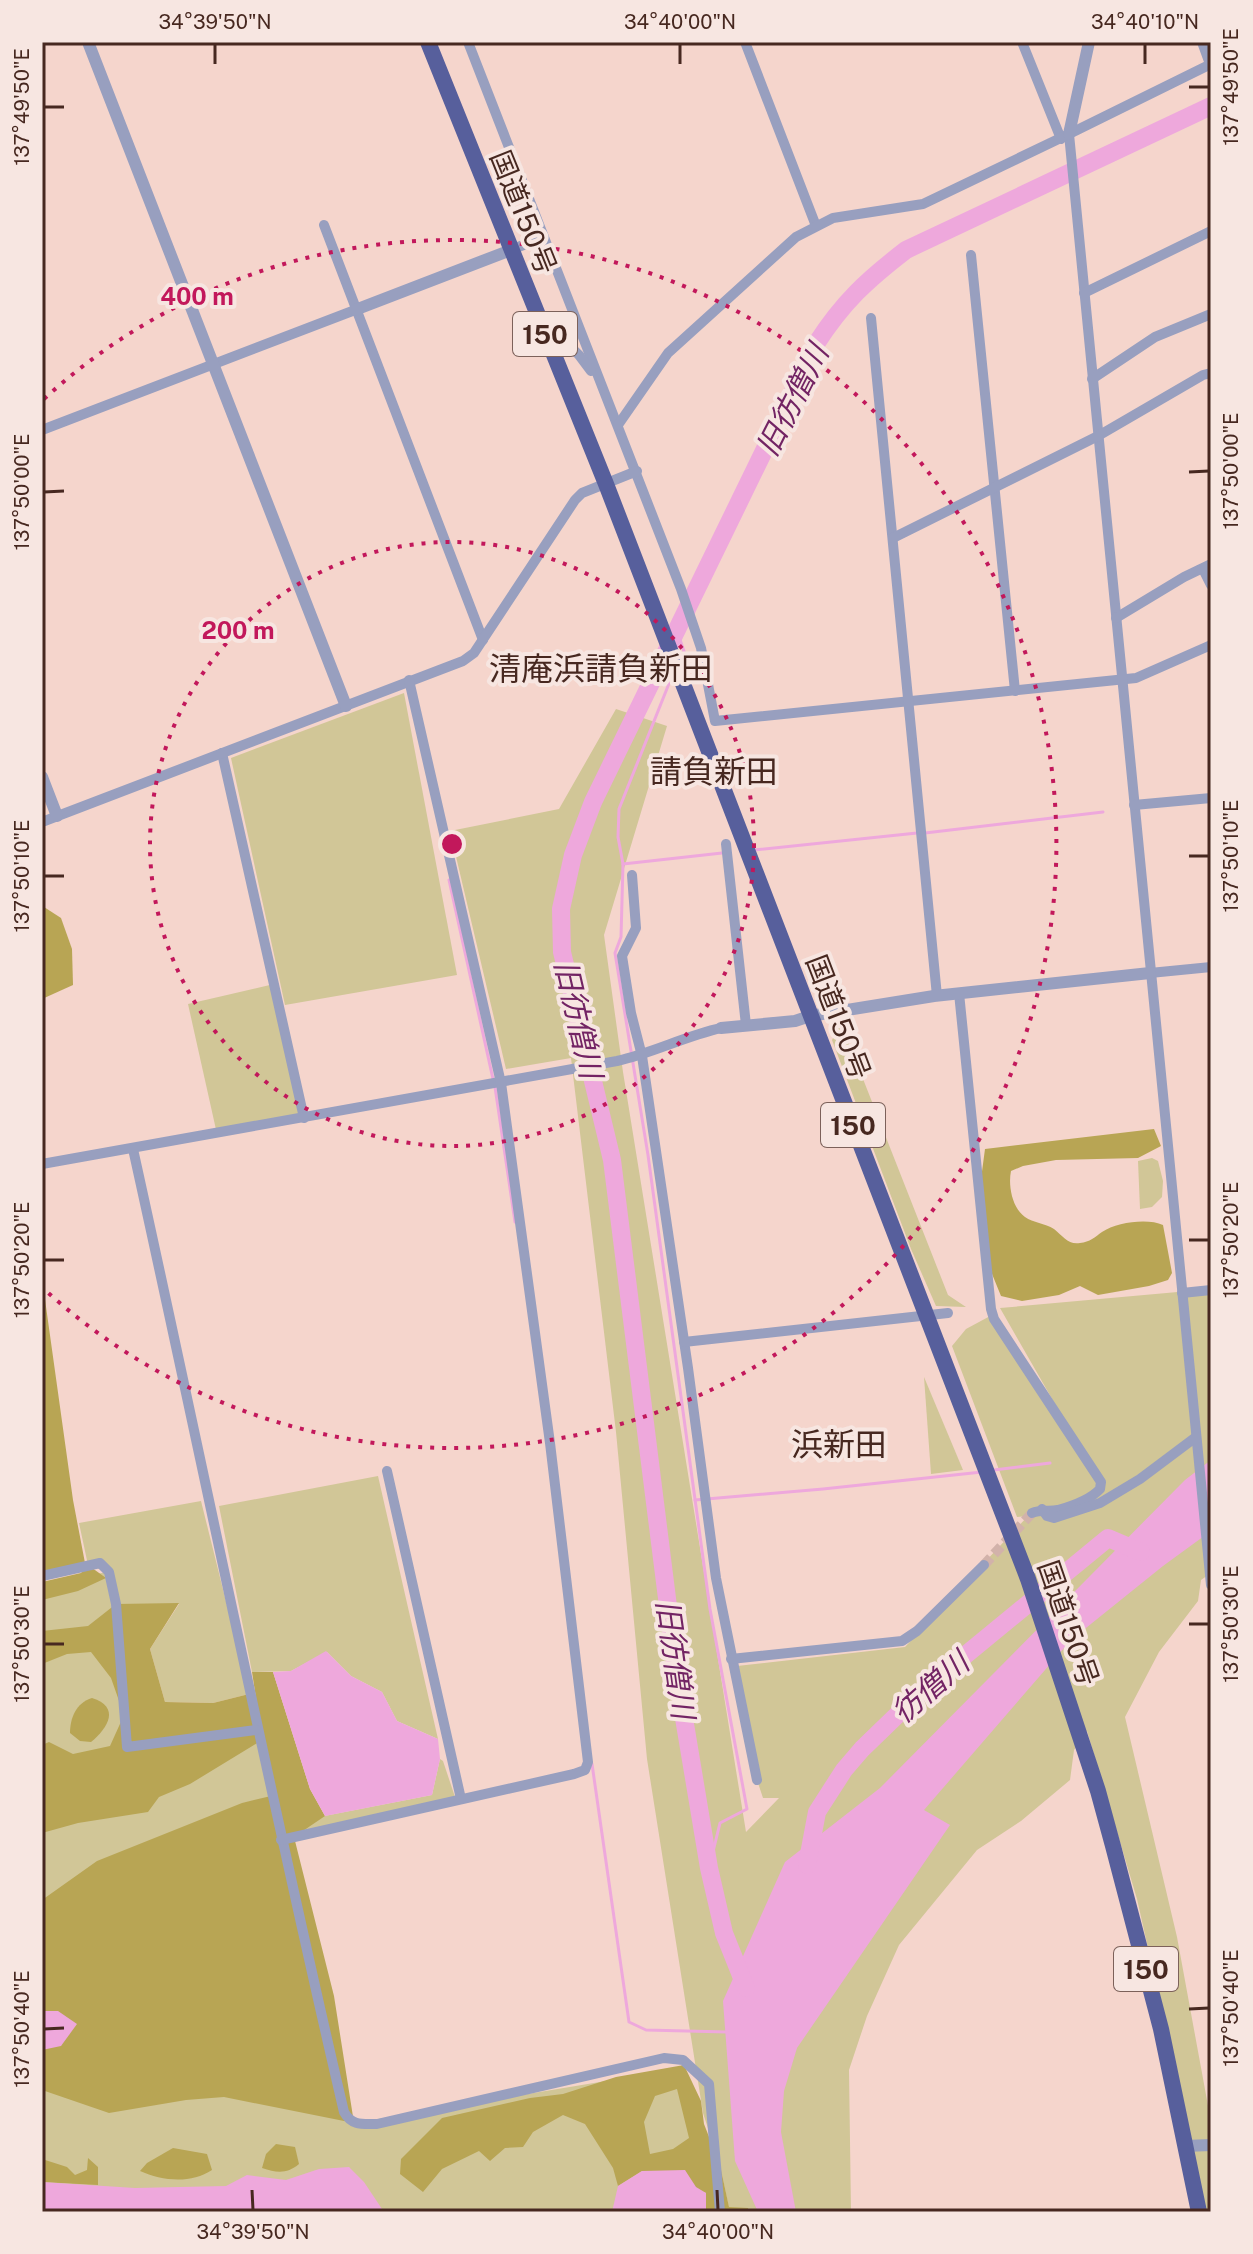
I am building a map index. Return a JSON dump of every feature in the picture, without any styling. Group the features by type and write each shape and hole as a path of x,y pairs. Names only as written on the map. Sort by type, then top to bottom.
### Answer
{"highway":[{"name":"国道150号","path":"428,42 606,484 1028,1579 1102,1804 1167,2058 1199,2212"}],"street":[{"path":"88,42 346,706"},
{"path":"468,42 681,589 701,648 715,721 1136,678 1211,645"},
{"path":"745,42 816,226"},
{"path":"1022,42 1065,136 1084,293 1211,1585"},
{"path":"1065,136 1089,42"},
{"path":"618,425 668,353 778,252 816,226 850,215 901,210 923,204 1211,64 1202,42"},
{"path":"324,225 483,640"},
{"path":"1084,293 1211,231"},
{"path":"42,430 543,237"},
{"path":"971,255 1015,691"},
{"path":"1092,379 1155,337 1211,314"},
{"path":"537,315 579,355 603,390"},
{"path":"871,318 937,996"},
{"path":"893,538 1098,436 1211,373"},
{"path":"42,822 463,661 474,653 575,500 582,493 637,471"},
{"path":"1116,618 1184,577 1207,567 1211,585"},
{"path":"281,1840 574,1774 585,1770 588,1762 550,1443 501,1083 409,680"},
{"path":"222,753 304,1118"},
{"path":"42,777 57,816"},
{"path":"1134,805 1211,798"},
{"path":"726,844 746,1025"},
{"path":"632,875 636,928 622,956 642,1056 716,1578 757,1780"},
{"path":"42,1164 642,1056 697,1033 721,1028 795,1021 810,1016 959,993 1211,967"},
{"path":"959,993 992,1315 1101,1482 1100,1489 1088,1499 1055,1511 1037,1511 1054,1518 1100,1503 1140,1479 1196,1437"},
{"path":"133,1149 209,1492 256,1730 344,2112 354,2123 377,2124 664,2058 683,2060 709,2084 720,2212"},
{"path":"1182,1293 1211,1290"},
{"path":"684,1342 948,1313"},
{"path":"387,1471 461,1799"},
{"path":"42,1576 100,1563 109,1572 116,1604 127,1747 256,1730"},
{"path":"731,1659 902,1641 917,1631 984,1565"},
{"path":"1184,2146 1211,2145"}],"shaded area":[{"path":"404,693 457,975 285,1005 231,758"},
{"path":"616,709 667,726 604,935 623,1072 746,1832 779,1798 763,1798 757,1780 737,1666 905,1647 1028,1516 1017,1517 952,1346 966,1329 992,1315 1102,1486 1000,1308 1211,1289 1211,1573 1201,1580 1198,1601 1159,1652 1125,1717 1177,1937 1211,2122 1211,2212 1203,2212 1180,2090 1137,1899 1087,1731 1074,1750 1070,1780 1021,1821 977,1850 899,1945 867,2016 849,2070 851,2212 750,2212 748,2208 729,2208 720,2165 703,2113 647,1759 616,1432 571,1058 506,1069 450,831 559,809"},
{"path":"42,908 61,918 72,949 73,985 42,999"},
{"path":"274,984 304,1118 217,1134 188,1004"},
{"path":"841,1023 948,1295 966,1307 936,1306 911,1249 832,1040"},
{"path":"1154,1129 1161,1146 1138,1158 1056,1160 1023,1166 1011,1171 1010,1183 1014,1202 1025,1217 1054,1229 1072,1243 1087,1242 1108,1229 1124,1224 1149,1222 1163,1225 1172,1273 1168,1280 1098,1295 1080,1286 1059,1295 1022,1301 1001,1296 990,1269 979,1194 985,1149"},
{"path":"1152,1158 1158,1161 1163,1181 1162,1197 1152,1207 1140,1209 1138,1161"},
{"path":"42,1278 73,1500 85,1563 42,1576"},
{"path":"924,1377 963,1470 931,1474"},
{"path":"1211,1460 1211,1531 1071,1640 924,1810 950,1825 797,2048 784,2091 781,2132 796,2212 758,2212 735,2161 723,2001 785,1862 880,1788 1185,1480"},
{"path":"378,1476 438,1739 397,1721 382,1692 351,1676 327,1652 291,1671 252,1672 219,1506"},
{"path":"201,1501 249,1694 213,1703 165,1702 150,1649 179,1604 115,1604 136,1732 252,1710 354,2123 684,2068 699,2212 42,2212 42,1583 108,1572 88,1565 79,1523"},
{"path":"88,1565 106,1578 78,1591 42,1600 42,1582 81,1573"},
{"path":"179,1603 150,1649 165,1702 213,1703 249,1694 259,1742 190,1784 159,1797 148,1812 78,1823 42,1833 42,1745 49,1742 73,1754 110,1746 124,1715 111,1678 91,1652 67,1654 42,1664 42,1631 88,1626 116,1604"},
{"path":"326,1651 351,1676 382,1692 397,1721 438,1739 440,1759 432,1795 325,1816 310,1789 273,1672 291,1671"},
{"path":"252,1672 273,1672 310,1789 325,1816 294,1837 334,1996 354,2123 224,2097 109,2113 42,2090 42,1900 97,1861 242,1803 271,1796"},
{"path":"92,1698 106,1707 109,1718 91,1742 80,1741 70,1733 71,1722 78,1707"},
{"path":"440,1759 455,1797 294,1837 319,1817 432,1795"},
{"path":"42,2011 58,2011 77,2024 61,2046 42,2050"},
{"path":"684,2065 701,2101 704,2124 720,2165 729,2207 748,2208 750,2212 706,2212 706,2193 642,2171 618,2186 613,2168 585,2124 563,2115 533,2132 523,2147 505,2148 490,2161 479,2151 442,2169 423,2192 400,2174 401,2159 442,2118 530,2098 563,2094 616,2077","holes":["677,2089 689,2138 673,2149 650,2154 644,2122 655,2096"]},
{"path":"276,2144 295,2147 299,2164 282,2172 262,2168 266,2154"},
{"path":"173,2148 207,2154 212,2170 176,2180 140,2171 147,2163"},
{"path":"88,2158 98,2167 98,2185 42,2182 42,2159 67,2167 75,2175 87,2170"},
{"path":"349,2167 364,2182 384,2212 42,2212 42,2182 135,2188 226,2186 247,2175 286,2180 319,2169"},
{"path":"685,2170 696,2187 706,2193 706,2212 612,2212 618,2186 642,2171"}],"waterway":[{"name":"旧彷僧川","path":"746,1988 724,1933 709,1868 676,1670 612,1160 562,952 561,909 573,855 593,802 816,344 846,304 906,250 1211,106"},
{"path":"676,628 688,663 684,666"},
{"path":"672,676 619,809 618,837 623,864 621,937 615,953 648,1155 710,1609 747,1809 720,1823 709,1868"},
{"path":"925,833 1103,812"},
{"path":"754,850 917,833"},
{"path":"623,864 722,853"},
{"path":"449,880 493,1079"},
{"path":"495,1087 515,1222"},
{"path":"994,1470 1050,1463"},
{"path":"695,1500 982,1472"},
{"name":"彷僧川","path":"807,1865 817,1812 844,1770 923,1690 1108,1538 1141,1552"},
{"path":"592,1764 629,2022 646,2030 727,2032"}],"tunnel":[{"path":"984,1565 1032,1513"}],"district":[{"name":"清庵浜請負新田","path":"601,668"},
{"name":"請負新田","path":"714,771"},
{"name":"浜新田","path":"839,1444"}]}
